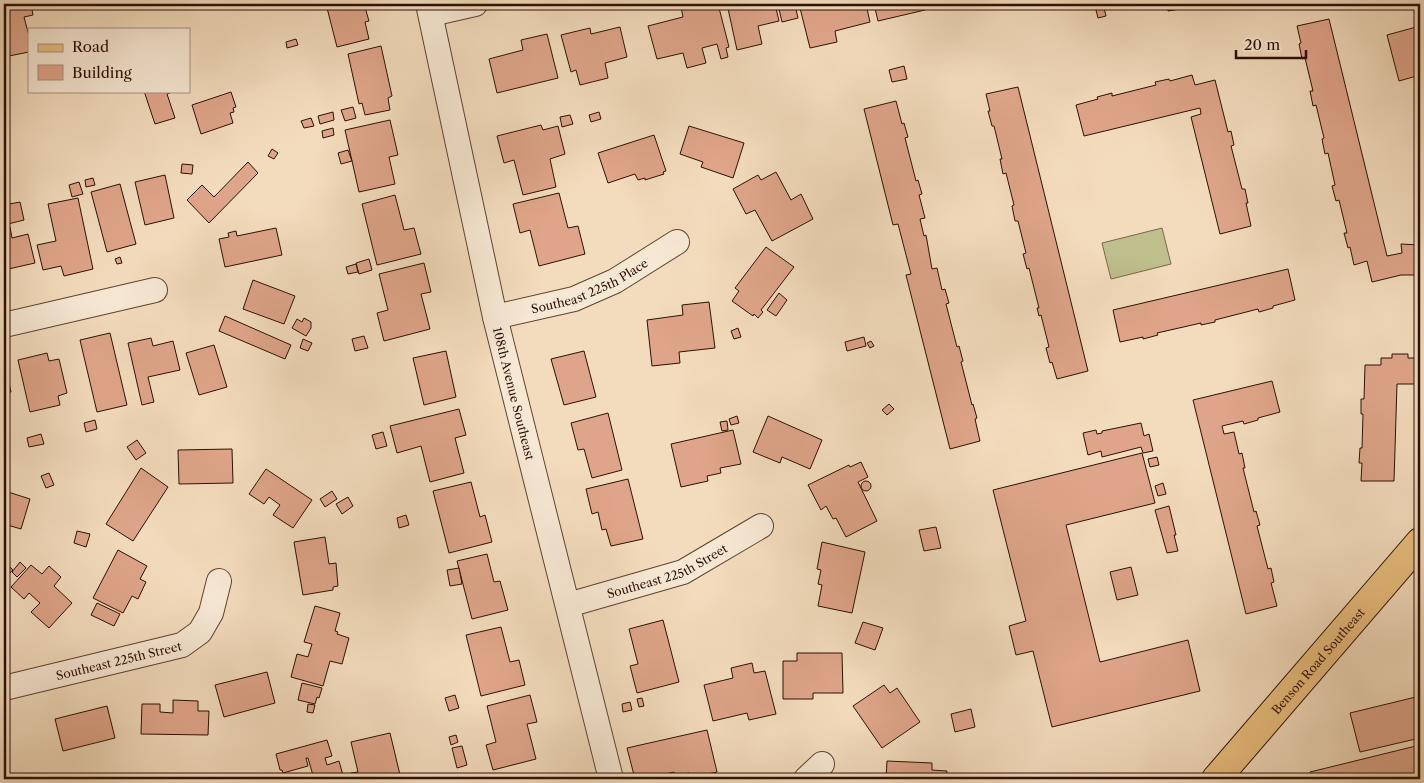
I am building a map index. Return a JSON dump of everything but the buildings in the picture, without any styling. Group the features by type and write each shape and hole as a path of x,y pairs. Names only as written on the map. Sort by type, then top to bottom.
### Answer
{"main road":[{"name":"Benson Road Southeast","path":"1220,778 1420,542"}],"street":[{"path":"430,9 475,4"},
{"name":"108th Avenue Southeast","path":"430,9 495,317 611,779"},
{"name":"Southeast 225th Place","path":"495,317 574,299 614,281 677,242"},
{"path":"4,325 155,290"},
{"name":"Southeast 225th Street","path":"568,605 683,572 761,526"},
{"name":"Southeast 225th Street","path":"5,682 182,645 200,632 211,613 219,581"}],"green space":[{"path":"1162,228 1171,264 1111,279 1102,243"}]}
